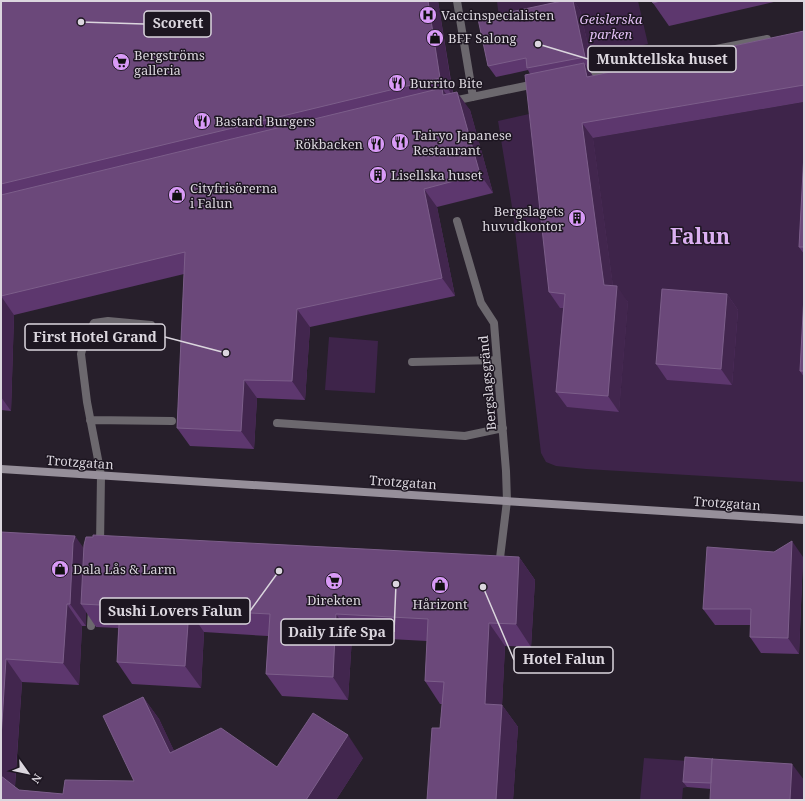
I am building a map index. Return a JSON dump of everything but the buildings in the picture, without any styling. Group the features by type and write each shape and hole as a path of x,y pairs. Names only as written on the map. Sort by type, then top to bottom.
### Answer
{"street":[{"path":"458,1 473,97"},
{"path":"572,77 774,38"},
{"path":"442,104 541,83"},
{"name":"Bergslagsgränd","path":"457,221 481,303 494,323 503,428 507,501 499,569 492,569"},
{"path":"90,547 102,550 101,475 87,402 81,354 85,339 94,324 108,321 151,325"},
{"path":"412,362 497,360"},
{"path":"90,420 172,421"},
{"path":"277,423 465,436 503,428"},
{"name":"Trotzgatan","path":"1,469 804,520"},
{"path":"91,626 92,604"}],"green space":[{"name":"Geislerska parken","path":"497,1 638,1 648,44 590,57 500,27"},
{"path":"804,102 804,482 586,469 556,466 546,462 541,453 513,213 498,121 538,112 576,310 619,412 628,302 615,301 593,138"},
{"path":"329,337 378,341 375,393 325,390"},
{"path":"644,758 688,761 687,787 683,788 682,800 640,800"}],"place":[{"name":"Vaccinspecialisten","path":"428,15"},
{"name":"Scorett","path":"81,22"},
{"name":"BFF Salong","path":"435,38"},
{"name":"Munktellska huset","path":"538,44"},
{"name":"Bergströms galleria","path":"121,62"},
{"name":"Burrito Bite","path":"397,83"},
{"name":"Bastard Burgers","path":"202,121"},
{"name":"Tairyo Japanese Restaurant","path":"400,142"},
{"name":"Rökbacken","path":"376,144"},
{"name":"Lisellska huset","path":"378,175"},
{"name":"Cityfrisörerna i Falun","path":"177,195"},
{"name":"Bergslagets huvudkontor","path":"577,218"},
{"name":"First Hotel Grand","path":"226,353"},
{"name":"Dala Lås & Larm","path":"60,569"},
{"name":"Sushi Lovers Falun","path":"279,571"},
{"name":"Direkten","path":"334,581"},
{"name":"Daily Life Spa","path":"396,584"},
{"name":"Hårizont","path":"440,585"},
{"name":"Hotel Falun","path":"483,587"}],"district":[{"name":"Falun","path":"700,236"}]}
